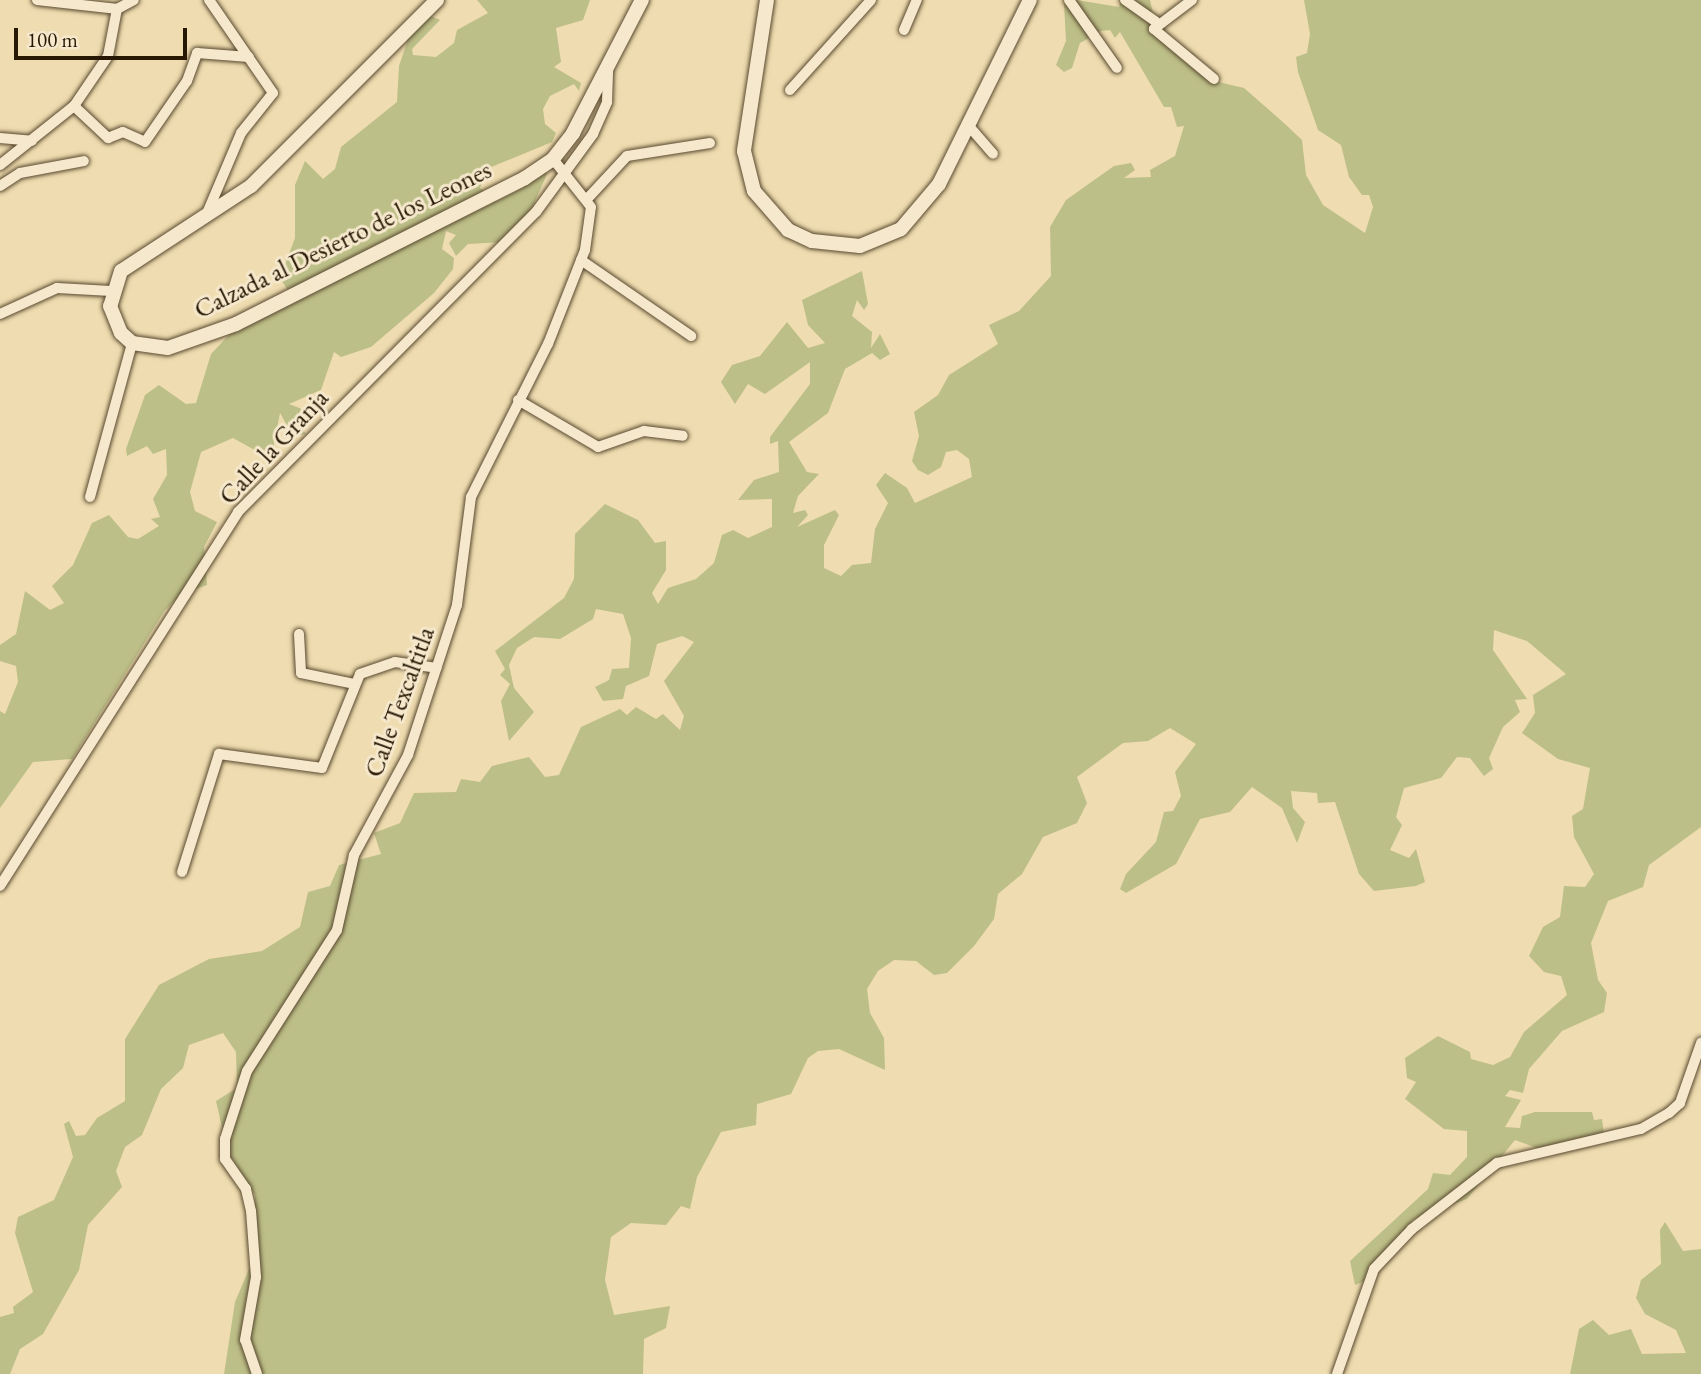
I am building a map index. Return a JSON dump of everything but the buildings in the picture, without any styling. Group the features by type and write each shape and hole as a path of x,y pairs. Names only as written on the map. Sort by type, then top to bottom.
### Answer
{"street":[{"path":"37,0 117,9 134,0"},
{"path":"204,221 241,133 272,99 249,57 209,0"},
{"path":"90,497 132,343 113,318 111,291 121,271 204,221 277,164 438,0"},
{"path":"642,0 608,69 553,159 588,198 627,156 710,144"},
{"path":"767,0 744,151 754,191 788,230 839,246 883,240 931,195 1030,0"},
{"path":"790,90 871,0"},
{"path":"904,30 917,0"},
{"path":"1069,0 1117,68"},
{"path":"1125,0 1205,68 1214,79"},
{"path":"1155,26 1192,0"},
{"path":"0,165 74,106 108,56 117,9"},
{"path":"74,106 108,138 123,132 142,143 150,139 199,51 249,57"},
{"name":"Calle la Granja","path":"0,886 238,512 536,212 566,171 607,102 608,69"},
{"path":"968,125 993,154"},
{"path":"0,137 32,141"},
{"name":"Calzada al Desierto de los Leones","path":"132,343 168,348 236,324 553,159"},
{"path":"0,186 20,173 84,161"},
{"name":"Calle Texcaltitla","path":"257,1374 244,1340 256,1277 251,1211 246,1189 225,1159 225,1139 247,1071 337,930 354,855 408,755 457,605 471,497 519,400 581,260 588,198"},
{"path":"581,260 691,336"},
{"path":"0,314 57,288 111,291"},
{"path":"519,400 598,447 643,431 683,436"},
{"path":"299,634 301,673 354,684"},
{"path":"182,872 219,754 326,767 354,684 377,664 437,668"},
{"path":"1337,1374 1374,1269 1412,1229 1497,1163 1641,1129 1669,1113 1680,1103 1701,1043"}],"green space":[{"path":"477,0 590,0 583,20 556,28 561,62 554,67 581,83 579,91 574,84 550,96 543,109 545,124 556,133 552,142 489,168 480,188 497,201 523,188 543,161 547,174 522,231 504,242 468,244 456,256 449,243 456,235 446,231 442,249 454,258 453,269 434,293 371,347 341,357 334,352 321,390 289,404 302,409 295,418 306,434 293,436 280,413 271,459 233,438 201,452 190,492 195,511 217,522 204,547 207,585 182,594 165,610 72,759 33,762 0,808 0,711 5,714 18,682 16,666 0,661 0,645 16,634 25,591 50,610 64,603 52,586 73,565 92,523 109,515 128,537 138,539 159,526 151,519 160,517 153,499 167,475 166,449 153,454 147,446 127,456 126,449 145,395 159,385 186,404 196,403 211,354 243,320 286,305 287,289 280,278 295,238 295,185 305,161 323,179 335,169 341,147 397,102 399,66 410,33 431,16 440,20 412,49 413,55 436,57 454,43 457,30 488,13"},
{"path":"1077,0 1119,7 1121,0 1150,0 1158,36 1194,54 1210,80 1244,88 1302,140 1306,175 1323,205 1365,233 1373,207 1369,195 1362,195 1349,177 1341,145 1318,130 1298,72 1296,57 1307,53 1310,34 1304,0 1701,0 1701,827 1649,865 1643,887 1608,901 1591,943 1598,980 1607,993 1604,1012 1562,1031 1529,1069 1523,1093 1510,1090 1505,1096 1521,1100 1505,1127 1520,1128 1522,1116 1535,1112 1592,1112 1594,1120 1602,1119 1604,1134 1550,1153 1515,1140 1467,1199 1414,1219 1373,1278 1355,1285 1350,1261 1428,1189 1433,1173 1450,1175 1467,1157 1467,1131 1444,1129 1405,1099 1416,1082 1407,1078 1405,1058 1438,1036 1470,1052 1471,1059 1493,1065 1510,1057 1524,1032 1567,995 1561,976 1544,972 1529,956 1543,927 1560,917 1564,886 1585,887 1594,874 1574,837 1572,816 1583,809 1590,768 1558,759 1522,733 1535,713 1533,695 1566,674 1527,641 1494,630 1493,650 1527,699 1515,700 1520,712 1503,727 1489,758 1493,769 1484,776 1470,758 1457,757 1441,778 1404,788 1396,817 1402,825 1390,850 1409,858 1416,849 1425,882 1416,886 1374,891 1359,874 1335,802 1318,803 1317,793 1291,791 1293,808 1305,822 1297,843 1282,808 1252,787 1230,812 1200,819 1176,864 1126,893 1120,889 1126,874 1156,842 1164,812 1173,811 1181,796 1175,772 1196,744 1170,728 1148,741 1123,743 1077,777 1087,803 1077,823 1043,837 1022,874 998,894 994,919 974,946 947,973 934,975 916,961 894,960 878,971 867,989 870,1013 884,1038 885,1070 839,1049 818,1051 808,1058 791,1094 757,1104 756,1125 721,1132 697,1177 690,1209 681,1206 666,1225 631,1223 611,1237 605,1280 614,1315 670,1306 666,1328 644,1339 643,1374 224,1374 235,1302 255,1255 255,1195 227,1150 216,1101 237,1088 236,1052 223,1033 189,1045 183,1068 161,1089 142,1135 125,1147 116,1171 122,1187 88,1225 79,1270 43,1334 20,1349 10,1374 0,1374 0,1317 14,1313 13,1307 33,1292 15,1233 18,1217 54,1200 73,1157 64,1124 69,1121 76,1136 85,1135 97,1118 125,1101 125,1039 159,985 209,959 262,951 300,927 308,892 330,886 339,865 381,854 374,833 400,823 414,793 456,792 461,779 480,782 492,766 529,757 545,777 559,775 581,727 620,709 627,715 636,707 656,719 663,714 680,730 684,716 664,681 694,642 682,636 657,644 649,676 626,686 623,699 603,701 595,687 609,680 612,669 629,668 631,638 623,614 596,609 593,619 560,639 534,637 517,648 509,665 514,688 534,712 509,741 501,701 510,684 500,675 505,669 495,651 564,598 574,579 575,534 605,504 638,520 655,543 666,541 666,570 652,593 658,604 668,588 696,579 714,563 722,535 733,530 748,538 772,527 772,499 738,500 754,480 779,472 778,441 770,444 770,437 810,384 810,362 765,394 748,384 735,404 721,382 732,365 760,356 787,322 808,348 825,343 808,325 802,300 862,271 868,304 864,310 857,300 852,316 872,332 871,348 880,334 890,354 880,360 872,353 845,369 828,413 789,442 807,472 819,474 798,496 793,513 805,510 808,515 797,527 835,510 839,515 824,545 824,568 841,576 852,565 871,563 875,529 888,503 876,485 885,473 907,488 915,503 972,477 969,459 957,450 946,452 941,467 928,475 918,470 912,461 919,436 914,412 938,395 949,375 998,344 989,325 1019,311 1051,276 1050,227 1066,200 1114,166 1131,163 1135,170 1124,178 1151,177 1150,170 1175,156 1184,126 1177,127 1171,107 1164,107 1120,32 1115,38 1110,30 1101,31 1080,43 1072,68 1064,72 1056,65 1066,41 1064,4"},
{"path":"1665,1222 1683,1251 1701,1249 1701,1374 1570,1374 1579,1329 1593,1320 1609,1335 1631,1329 1642,1354 1686,1353 1676,1330 1645,1314 1636,1298 1641,1280 1661,1264 1660,1230"}]}
